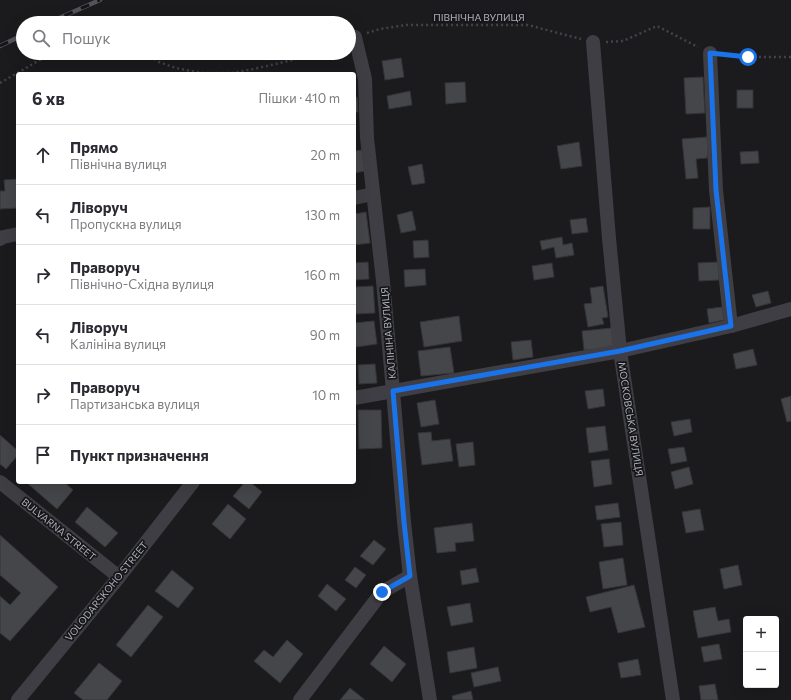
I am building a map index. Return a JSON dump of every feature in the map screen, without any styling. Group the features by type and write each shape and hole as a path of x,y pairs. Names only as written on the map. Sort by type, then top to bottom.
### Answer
{"street":[{"name":"КАЛІНІНА ВУЛИЦЯ","path":"356,41 365,79 367,138 383,281 410,576 430,700"},
{"name":"МОСКОВСЬКА ВУЛИЦЯ","path":"593,42 620,351 673,700"},
{"path":"710,53 716,190 731,326"},
{"path":"356,198 373,194"},
{"path":"0,239 16,234"},
{"path":"356,398 620,351 731,326 791,309"},
{"name":"BULVARNA STREET","path":"0,482 119,577"},
{"name":"VOLODARSKOHO STREET","path":"18,700 119,577 191,484"},
{"path":"300,700 382,592 410,576"}],"path":[{"name":"ПІВНІЧНА ВУЛИЦЯ","path":"356,37 380,29 406,25 528,25 593,42 623,42 657,26 710,53 748,57 791,57"},
{"path":"19,72 41,60"},
{"path":"156,60 176,68 196,72"},
{"path":"238,72 292,60"},
{"path":"0,83 16,74"}],"building":[{"path":"401,58 404,77 385,80 382,61"},
{"path":"703,77 705,113 686,114 684,78"},
{"path":"465,82 466,102 446,104 445,83"},
{"path":"737,90 753,90 753,108 737,108"},
{"path":"410,91 412,105 389,109 387,96"},
{"path":"357,97 358,112 356,112"},
{"path":"707,137 707,158 696,159 698,178 686,179 682,139"},
{"path":"579,142 582,166 561,169 557,146"},
{"path":"362,150 365,171 356,173 356,151"},
{"path":"758,151 759,163 741,164 740,152"},
{"path":"422,164 425,183 412,185 408,167"},
{"path":"16,179 16,208 0,209 0,191 5,191 4,180"},
{"path":"710,207 710,229 693,229 693,208"},
{"path":"412,211 416,230 401,233 397,215"},
{"path":"366,212 370,243 356,245 356,214"},
{"path":"586,218 588,232 572,234 570,220"},
{"path":"562,237 563,245 572,243 574,255 556,258 554,247 542,250 540,241"},
{"path":"428,240 429,257 414,258 413,241"},
{"path":"368,262 369,279 356,280 356,263"},
{"path":"718,262 719,280 699,281 698,263"},
{"path":"552,263 554,277 534,280 532,266"},
{"path":"425,269 426,285 405,287 404,270"},
{"path":"373,286 375,313 356,314 356,287"},
{"path":"603,286 608,317 602,318 604,324 588,327 584,304 592,303 590,288"},
{"path":"768,291 771,303 756,307 752,295"},
{"path":"722,307 724,320 709,323 707,309"},
{"path":"459,316 462,341 424,347 420,322"},
{"path":"374,321 377,344 356,347 356,323"},
{"path":"612,328 614,348 584,350 582,331"},
{"path":"531,340 533,357 513,360 511,342"},
{"path":"450,347 454,373 421,376 418,351"},
{"path":"753,349 757,365 736,369 733,354"},
{"path":"375,364 377,383 359,384 358,365"},
{"path":"603,389 605,406 588,409 585,391"},
{"path":"791,396 791,421 787,422 781,399"},
{"path":"435,400 439,424 421,427 417,403"},
{"path":"358,410 381,410 382,448 359,449"},
{"path":"690,419 692,432 674,436 671,422"},
{"path":"605,426 608,450 589,453 586,428"},
{"path":"431,432 432,441 450,439 453,461 422,465 418,433"},
{"path":"0,435 16,449 16,457 6,469 0,464"},
{"path":"473,442 475,465 459,467 456,444"},
{"path":"684,447 687,461 671,464 668,449"},
{"path":"609,459 612,484 594,487 591,461"},
{"path":"689,467 693,484 675,489 671,472"},
{"path":"28,484 66,484 73,490 57,509"},
{"path":"243,484 252,484 262,492 249,509 233,496"},
{"path":"618,503 620,517 597,520 595,506"},
{"path":"228,504 246,519 230,539 212,524"},
{"path":"87,507 118,533 105,547 75,522"},
{"path":"700,509 704,530 686,533 682,512"},
{"path":"621,522 623,545 604,547 601,524"},
{"path":"472,523 474,541 455,543 456,551 437,553 434,528"},
{"path":"0,535 58,587 10,641 0,633 0,596 10,605 21,593 0,575"},
{"path":"374,540 386,549 373,565 360,556"},
{"path":"623,558 627,585 603,589 599,562"},
{"path":"738,565 742,585 724,589 720,569"},
{"path":"355,567 366,575 356,588 345,580"},
{"path":"476,568 479,582 462,585 460,571"},
{"path":"172,570 194,588 178,608 155,591"},
{"path":"327,584 346,599 336,611 318,596"},
{"path":"634,585 645,627 618,633 611,607 590,612 586,597"},
{"path":"470,603 473,622 451,626 447,607"},
{"path":"148,605 163,617 131,657 116,645"},
{"path":"715,607 718,621 729,619 731,632 698,638 693,611"},
{"path":"287,640 303,654 280,683 254,661 264,650 273,657"},
{"path":"719,644 722,659 704,662 701,647"},
{"path":"384,646 406,664 392,682 370,664"},
{"path":"474,647 477,668 450,673 447,652"},
{"path":"638,659 641,675 621,678 618,663"},
{"path":"99,663 122,681 107,700 83,700 74,693"},
{"path":"498,667 501,681 474,687 471,673"},
{"path":"715,684 718,700 701,700 699,686"},
{"path":"350,688 365,700 340,700"},
{"path":"471,691 473,700 453,700 452,696"}],"railway":[{"path":"64,16 100,0"},
{"path":"0,46 16,38"}],"route":[{"path":"382,592 410,576 393,391 620,351 731,326 716,190 710,53 748,57"}]}
